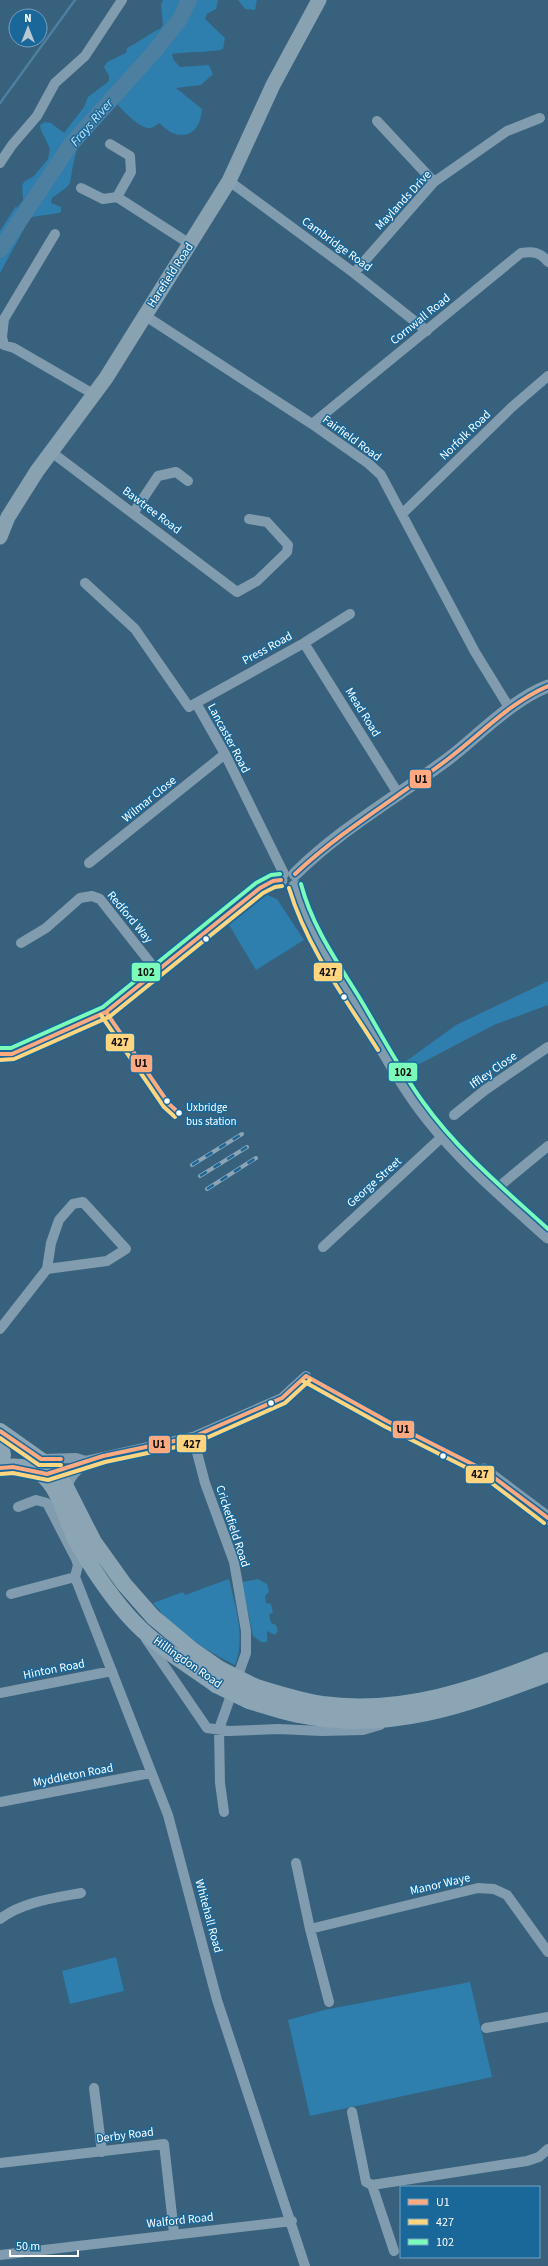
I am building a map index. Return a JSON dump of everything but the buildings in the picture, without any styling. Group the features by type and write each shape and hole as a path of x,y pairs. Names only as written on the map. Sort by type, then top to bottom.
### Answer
{"main road":[{"name":"Harefield Road","path":"0,536 8,517 50,451 95,395 229,182 273,85 319,0"},
{"name":"Hillingdon Road","path":"0,1431 41,1459 54,1470 66,1487 94,1542 124,1584 153,1617 190,1648 252,1693 299,1715 330,1720 366,1722 401,1720 447,1710 548,1674"},
{"path":"0,1441 3,1454 0,1465"},
{"name":"Hillingdon Road","path":"0,1468 22,1467 41,1474 62,1505 78,1545 110,1594 135,1622 168,1651 216,1685 252,1693 285,1695 322,1704 386,1706 442,1697 473,1688 548,1660"}],"street":[{"path":"0,163 12,145 37,116 55,83 85,56 122,0"},
{"name":"Maylands Drive","path":"354,273 434,182 507,131 540,118"},
{"path":"377,121 434,182"},
{"path":"110,144 130,156 131,172 116,197"},
{"name":"Cambridge Road","path":"229,182 354,273 427,331"},
{"path":"82,188 103,199 116,197 190,244"},
{"path":"55,234 4,319 2,347 14,348 95,395"},
{"name":"Cornwall Road","path":"312,424 520,253 536,252 542,255 548,262"},
{"name":"Fairfield Road","path":"144,315 312,424 375,469 381,475 475,652 510,709"},
{"name":"Norfolk Road","path":"402,514 512,407 548,376"},
{"name":"Bawtree Road","path":"50,451 134,512 237,592 257,581 287,552 288,545 267,522 249,519"},
{"path":"134,512 158,476 176,472 188,481"},
{"name":"Lancaster Road","path":"85,583 135,629 189,707 196,703 225,754 289,878"},
{"name":"Press Road","path":"196,703 304,643 350,614"},
{"name":"Mead Road","path":"304,643 399,795"},
{"path":"0,1054 12,1054 106,1012 156,970 260,888 273,881 289,878 319,851 471,742 510,709 548,686"},
{"name":"Wilmar Close","path":"89,863 225,754"},
{"path":"289,878 316,938 398,1074 428,1119 496,1189 548,1237"},
{"name":"Redford Way","path":"21,943 46,928 80,898 92,896 100,899 156,970"},
{"name":"Iffley Close","path":"454,1116 480,1094 548,1047"},
{"name":"George Street","path":"323,1247 443,1136"},
{"path":"496,1189 548,1146"},
{"path":"0,1330 47,1268 51,1243 59,1220 73,1204 84,1202 126,1249 107,1261 47,1268"},
{"path":"41,1459 76,1458 86,1461 193,1437 282,1398 306,1376"},
{"name":"Cricketfield Road","path":"193,1437 205,1483 234,1562 246,1631 246,1653 219,1729 220,1783 224,1812"},
{"path":"66,1487 73,1475 86,1461"},
{"path":"484,1470 548,1518"},
{"path":"11,1594 75,1577 78,1565 47,1503 36,1500 18,1507"},
{"name":"Whitehall Road","path":"75,1577 168,1815 217,2000 292,2221 305,2266"},
{"path":"135,1622 207,1728 229,1731 248,1729 363,1730 401,1720"},
{"name":"Hinton Road","path":"0,1693 112,1671"},
{"name":"Myddleton Road","path":"0,1802 151,1774"},
{"path":"296,1863 310,1929 329,2002"},
{"name":"Manor Waye","path":"310,1929 478,1888 494,1889 507,1895 548,1952"},
{"path":"0,1919 8,1913 44,1900 81,1893"},
{"path":"486,2028 548,2016"},
{"path":"94,2088 102,2152"},
{"path":"352,2112 366,2182 372,2186 394,2251"},
{"name":"Derby Road","path":"0,2163 164,2144 174,2233"},
{"path":"372,2186 527,2161 539,2157 548,2149"},
{"name":"Walford Road","path":"0,2255 174,2233 292,2221"}],"shaded area":[{"path":"163,0 218,0 216,9 207,14 205,19 225,38 223,49 215,51 172,54 173,59 180,67 209,65 213,74 201,85 176,88 202,109 200,121 190,133 179,135 170,132 159,123 151,128 142,126 132,119 117,104 104,113 82,136 75,155 70,183 52,198 51,203 61,207 61,212 30,218 0,273 0,231 16,206 17,208 23,200 22,185 25,181 34,176 48,159 50,149 40,125 45,122 51,123 64,133 84,107 88,97 109,81 109,76 104,67 107,62 126,53 127,48 160,29 163,25 161,5"},
{"path":"238,0 257,0 255,10 245,9"},
{"path":"267,895 277,899 304,940 256,970 229,925"},
{"path":"548,981 548,1005 494,1025 406,1071 402,1064 456,1025"},
{"path":"229,1579 240,1633 240,1644 235,1665 202,1646 180,1630 161,1613 153,1603 183,1592 185,1595"},
{"path":"258,1579 267,1584 269,1592 265,1596 266,1603 271,1604 273,1612 269,1615 271,1623 276,1625 278,1631 275,1635 267,1631 267,1642 261,1642 253,1636 242,1582"},
{"path":"116,1957 124,1991 70,2004 62,1971"},
{"path":"470,1982 492,2077 310,2116 288,2020 324,2010"}],"waterway":[{"path":"0,103 75,0"},
{"name":"Frays River","path":"0,250 71,144 153,53 180,19 189,0"}],"railway":[{"path":"192,1165 242,1134"},
{"path":"200,1176 247,1147"},
{"path":"207,1189 256,1158"}],"transit line":[{"name":"U1","path":"295,874 332,843 448,759 508,710 534,693 548,686"},
{"name":"102","path":"0,1048 11,1048 103,1007 256,883 271,875 280,874"},
{"name":"U1","path":"0,1054 12,1054 106,1012 260,888 273,881 281,880"},
{"name":"102","path":"301,884 311,914 333,956 398,1064 423,1102 466,1153 548,1229"},
{"name":"427","path":"0,1060 14,1059 109,1017 263,893 275,887 282,886"},
{"name":"427","path":"289,888 316,952 378,1050"},
{"name":"U1","path":"106,1012 169,1104 179,1113"},
{"name":"427","path":"101,1015 164,1107 175,1117"},
{"name":"U1","path":"306,1376 387,1421 484,1470 548,1518"},
{"name":"U1","path":"0,1468 13,1467 47,1474 103,1456 193,1437 282,1398 306,1376"},
{"name":"427","path":"1,1474 13,1473 48,1480 105,1462 195,1443 285,1403 310,1380"},
{"name":"427","path":"303,1381 384,1426 481,1475 544,1523"},
{"name":"U1","path":"0,1431 41,1459 61,1459"},
{"name":"427","path":"0,1438 39,1465 61,1465"}],"place":[{"name":"Uxbridge bus station","path":"179,1113"}]}
